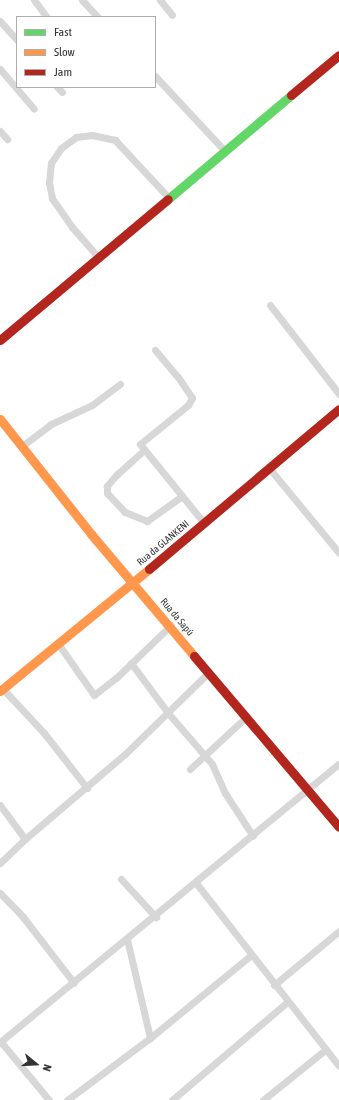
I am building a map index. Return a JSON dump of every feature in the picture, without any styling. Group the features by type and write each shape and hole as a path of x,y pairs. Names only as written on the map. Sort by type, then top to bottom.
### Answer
{"street":[{"path":"34,0 46,16"},
{"path":"82,0 97,16"},
{"path":"160,0 172,14"},
{"path":"0,21 16,39"},
{"path":"0,340 339,55"},
{"path":"0,69 16,88"},
{"path":"156,77 225,151"},
{"path":"16,88 34,109"},
{"path":"0,130 7,139"},
{"path":"99,258 72,227 52,198 49,182 51,163 61,148 76,137 92,135 115,140 169,198"},
{"path":"270,305 339,394"},
{"path":"155,350 178,377 192,398 188,405 141,441 144,450 204,523"},
{"path":"22,446 51,424 92,405 120,384"},
{"name":"Rua da GLANKENI","path":"1,690 59,645 339,409"},
{"name":"Rua da Sapú","path":"0,419 91,534 170,625 339,828"},
{"path":"144,450 117,474 107,486 107,493 125,512 147,521 154,519 182,496"},
{"path":"268,468 339,553"},
{"path":"59,645 92,695 100,693 170,625"},
{"path":"132,663 168,713 205,755 215,770 225,794 253,836"},
{"path":"0,863 25,838 87,788 168,713 209,672"},
{"path":"1,690 44,733 87,788"},
{"path":"190,769 246,716"},
{"path":"48,1100 0,1042 156,917 339,764"},
{"path":"0,805 25,838"},
{"path":"121,879 156,917"},
{"path":"196,883 287,1002 339,1066"},
{"path":"0,893 23,917 74,983"},
{"path":"274,985 339,931"},
{"path":"127,939 150,1038"},
{"path":"68,1100 150,1038 251,955"},
{"path":"172,1100 287,1002"},
{"path":"263,1100 325,1050"}],"traffic: fast":[{"path":"168,199 291,95"}],"traffic: slow":[{"path":"0,419 91,534 194,656"},
{"path":"0,691 149,569"}],"traffic: jam":[{"path":"291,95 339,55"},
{"path":"0,340 168,199"},
{"path":"149,569 339,409"},
{"path":"194,656 339,827"}]}
